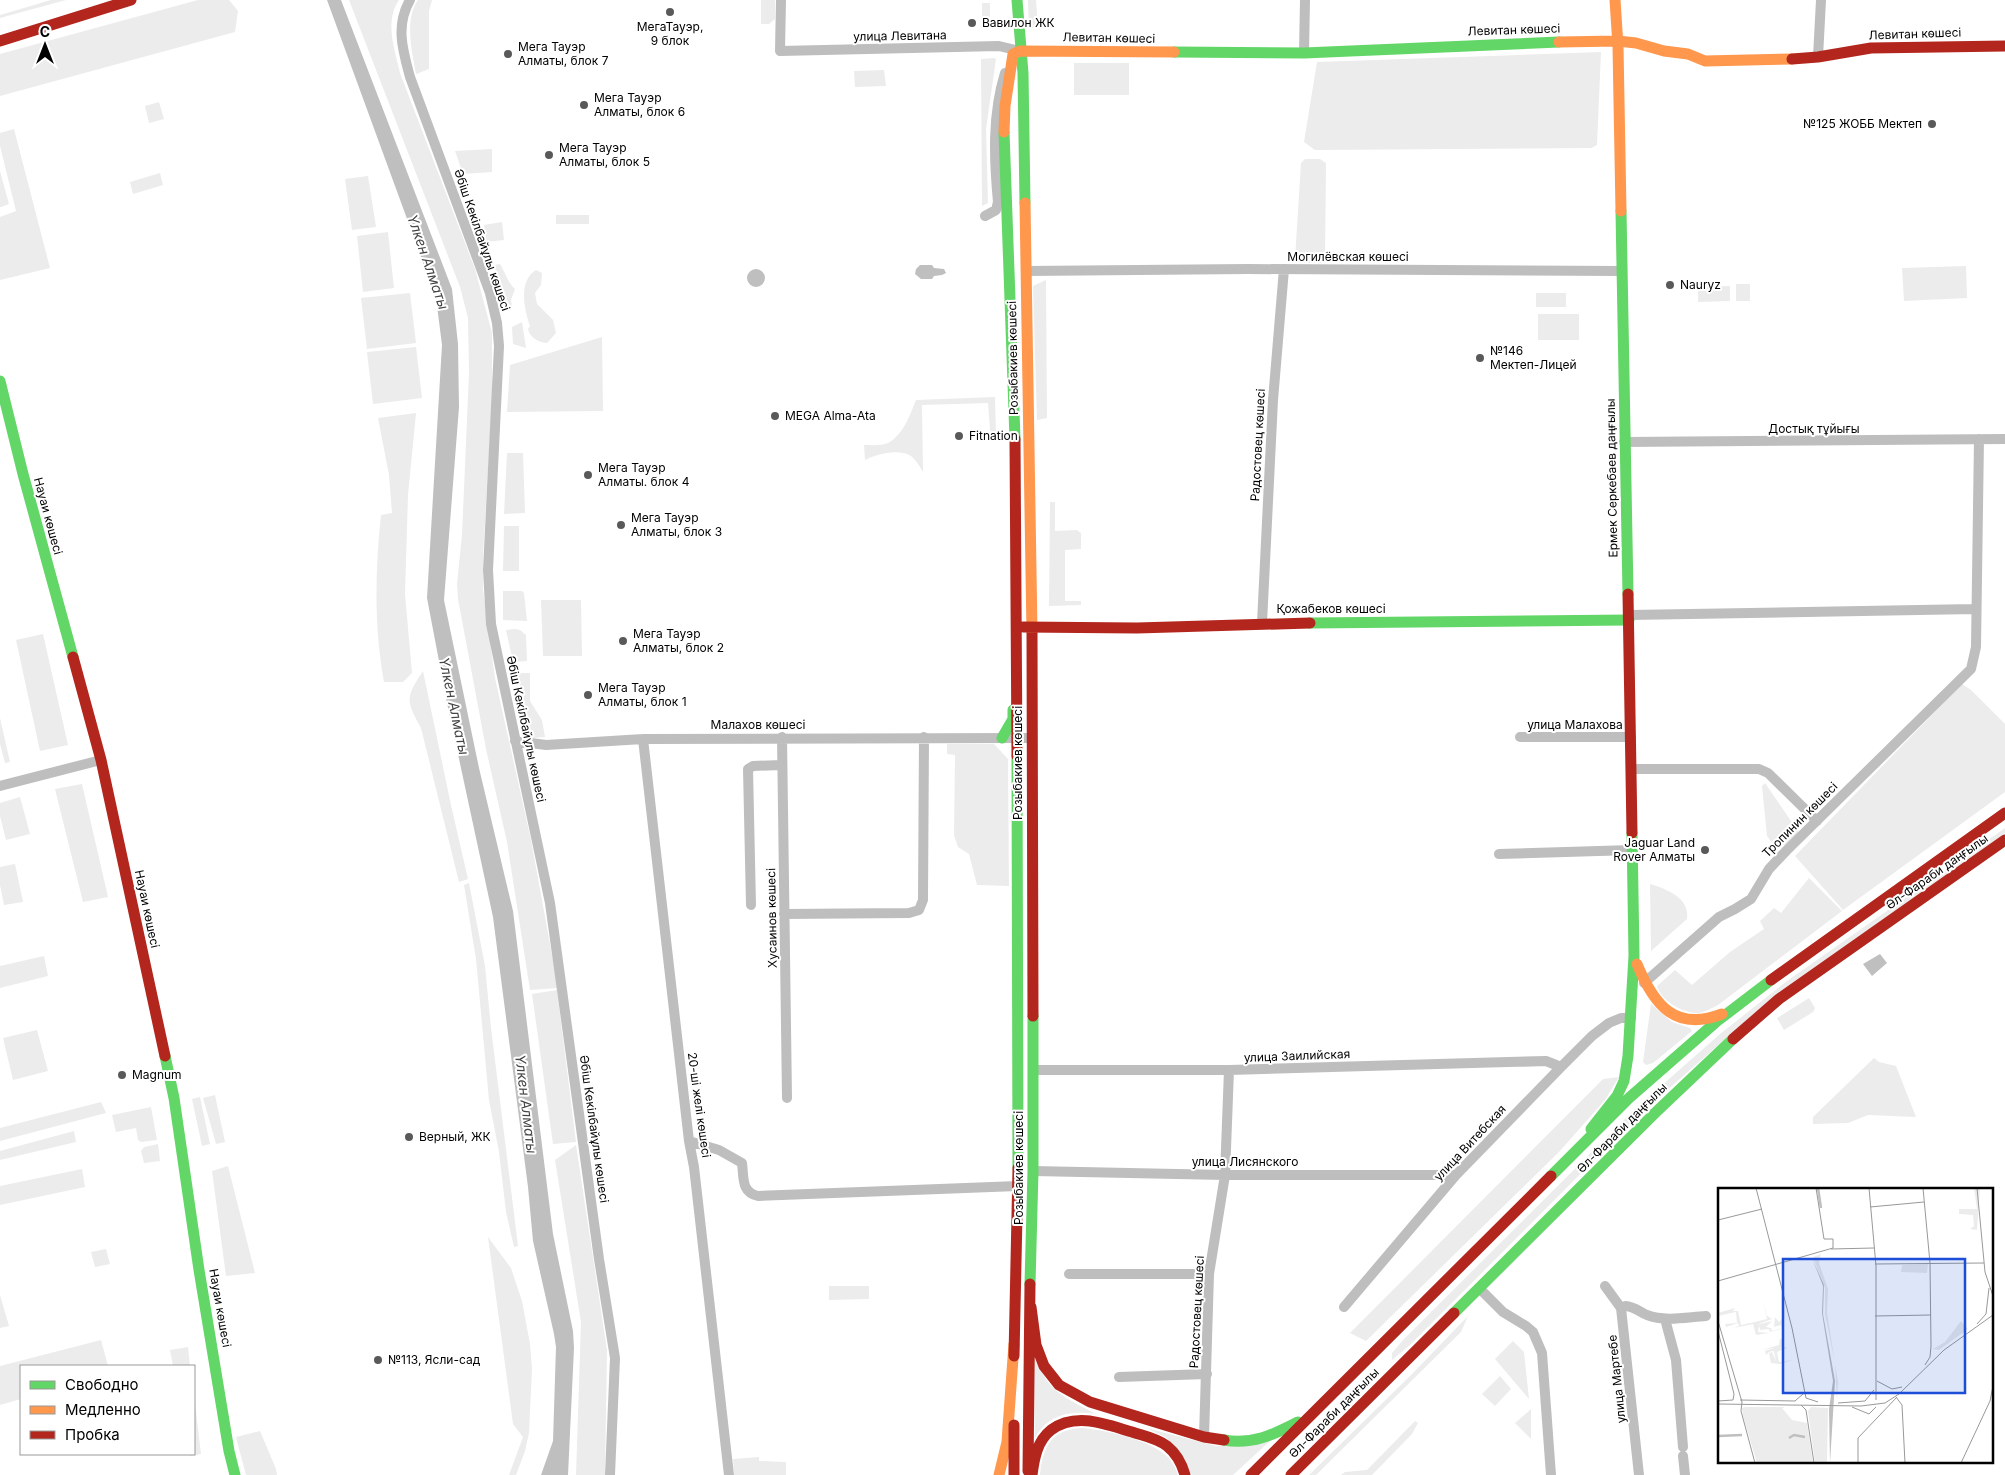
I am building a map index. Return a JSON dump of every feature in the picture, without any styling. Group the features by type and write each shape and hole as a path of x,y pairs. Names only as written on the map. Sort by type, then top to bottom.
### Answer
{"main road":[{"path":"0,41 130,0"},
{"name":"Розыбакиев көшесі","path":"1014,1344 1018,1186 1016,480 1004,136 1005,106 1016,52 1017,0"},
{"name":"Ермек Серкебаев даңғылы","path":"1565,1163 1616,1096 1624,1082 1628,1056 1634,956 1618,41 1615,0"},
{"name":"Левитан көшесі","path":"1016,52 1304,54 1518,43 1618,41 1688,54 1705,61 1756,61 1818,57 1871,48 2005,46"},
{"name":"Розыбакиев көшесі","path":"1016,52 1023,73 1032,627 1033,1170 1031,1307 1028,1358 1028,1475"},
{"name":"Науаи көшесі","path":"0,380 23,474 101,760 174,1098 199,1270 229,1451 235,1475"},
{"name":"Қожабеков көшесі","path":"1017,627 1137,628 1262,623 1629,617"},
{"path":"1002,738 1013,719 1013,684 1017,647"},
{"name":"Әл-Фараби даңғылы","path":"1251,1475 1629,1098 1736,1007 2005,813"},
{"name":"Әл-Фараби даңғылы","path":"1291,1475 1735,1037 1778,1000 2005,840"},
{"path":"1634,956 1644,982 1662,1008 1687,1020 1707,1021 1736,1007"},
{"path":"1031,1307 1039,1356 1047,1371 1059,1385 1090,1402 1204,1437 1233,1442 1257,1441 1272,1436 1313,1414"},
{"path":"999,1475 1007,1442 1014,1344"},
{"path":"1014,1344 1014,1475"},
{"path":"1032,1475 1037,1451 1050,1430 1060,1424 1083,1420 1106,1424 1164,1444 1174,1452 1182,1463 1185,1475"},
{"name":"Науаи көшесі","path":"227,1475 229,1451"}],"street":[{"name":"Әбіш Кекілбайұлы көшесі","path":"410,0 401,20 401,41 410,77 490,293 498,323 496,428 490,502 488,570 491,624 550,903 599,1259 615,1358 610,1475"},
{"name":"улица Левитана","path":"780,0 780,51 999,46 1016,52"},
{"path":"1304,54 1305,0"},
{"path":"1818,57 1821,0"},
{"path":"985,216 996,210 998,202 996,110 1001,86 1016,52"},
{"name":"Могилёвская көшесі","path":"1026,271 1284,269 1622,271"},
{"name":"Радостовец көшесі","path":"1262,623 1273,400 1284,269"},
{"path":"1629,617 1975,608 1979,439"},
{"name":"Достық тұйығы","path":"1624,442 2005,439"},
{"name":"Тропинин көшесі","path":"1644,982 1719,917 1735,910 1751,899 1769,869 1971,668 1976,647 1975,608"},
{"name":"Хусаинов көшесі","path":"782,737 788,1098"},
{"path":"784,914 909,913 919,910 922,900 924,737"},
{"name":"улица Малахова","path":"1520,737 1631,737"},
{"name":"Малахов көшесі","path":"515,741 546,745 643,738 1002,738"},
{"name":"20-ші желі көшесі","path":"643,738 729,1475"},
{"path":"1002,738 1032,738"},
{"path":"0,786 101,760"},
{"path":"751,905 748,769 753,766 781,765"},
{"path":"1631,769 1760,769 1768,773 1817,821"},
{"path":"1499,854 1632,850"},
{"name":"улица Витебская","path":"1344,1307 1456,1174 1561,1067 1592,1036 1609,1023 1621,1018 1631,1018"},
{"name":"улица Заилийская","path":"1033,1070 1229,1070 1546,1061 1561,1067"},
{"name":"Радостовец көшесі","path":"1204,1437 1209,1274 1225,1175 1229,1070"},
{"path":"689,1141 719,1150 742,1163 745,1189 750,1194 758,1196 1018,1186"},
{"name":"улица Лисянского","path":"1033,1170 1225,1175 1456,1174"},
{"path":"1069,1274 1209,1274"},
{"path":"1605,1286 1622,1308 1626,1306 1633,1307 1647,1315 1665,1319 1706,1316"},
{"path":"1480,1289 1503,1312 1533,1332 1542,1353 1551,1475"},
{"name":"улица Мартебе","path":"1622,1308 1640,1475"},
{"path":"1665,1319 1676,1360 1685,1475"},
{"path":"1119,1376 1207,1374"}],"shaded area":[{"path":"51,0 66,0 0,18 0,15"},
{"path":"198,0 229,0 238,11 235,32 0,96 0,54"},
{"path":"349,0 399,0 392,17 391,27 400,73 475,269 492,333 492,401 483,556 483,589 495,678 531,840 558,988 530,990 507,842 486,749 458,599 457,584 462,535 469,373 468,318 460,287"},
{"path":"418,0 432,0 429,11 429,69 416,74 410,26 411,17"},
{"path":"761,0 775,0 775,19 769,24 761,24"},
{"path":"1028,0 1036,0 1038,28 1029,28"},
{"path":"982,3 990,3 990,24 982,24"},
{"path":"1601,52 1597,145 1591,148 1315,150 1304,142 1317,62"},
{"path":"981,59 996,59 986,129 988,203 982,206"},
{"path":"1074,63 1129,63 1129,95 1074,95"},
{"path":"884,70 886,86 855,87 854,71"},
{"path":"159,102 164,119 149,123 145,106"},
{"path":"14,129 50,268 0,280 0,217 16,211 0,146 0,133"},
{"path":"492,149 492,172 463,174 455,151"},
{"path":"1305,159 1320,159 1326,163 1325,259 1321,263 1300,263 1295,259 1301,163"},
{"path":"0,171 9,204 1,207 0,207"},
{"path":"160,173 163,185 133,194 130,182"},
{"path":"368,176 376,227 352,230 345,179"},
{"path":"556,215 589,215 589,224 556,224"},
{"path":"502,222 504,240 486,242 484,225"},
{"path":"388,232 394,288 363,292 357,236"},
{"path":"500,264 508,281 515,289 511,300 512,306 507,307 494,265"},
{"path":"1966,266 1967,298 1904,301 1902,268"},
{"path":"536,270 542,273 541,285 535,293 537,304 553,320 556,333 547,343 535,339 528,329 530,326 526,312 525,288 530,275"},
{"path":"1046,280 1047,418 1037,420 1033,286"},
{"path":"1736,284 1750,284 1750,301 1736,301"},
{"path":"1730,286 1730,301 1698,302 1698,287"},
{"path":"410,293 416,343 367,349 361,298"},
{"path":"1536,293 1566,293 1566,307 1536,307"},
{"path":"1538,314 1579,314 1579,340 1538,340"},
{"path":"522,322 526,348 513,344 512,327"},
{"path":"602,337 603,411 507,412 510,365"},
{"path":"416,347 422,398 373,404 367,352"},
{"path":"995,397 996,436 990,430 988,403 922,405 923,472 911,456 901,452 881,454 865,460 864,445 883,445 894,439 906,424 916,400"},
{"path":"416,413 408,495 405,594 412,673 403,682 384,682 378,641 378,557 381,515 392,513 389,475 378,418"},
{"path":"507,453 523,453 525,513 504,514"},
{"path":"1050,502 1055,502 1055,531 1077,530 1081,533 1081,549 1065,550 1065,601 1081,601 1081,605 1049,606"},
{"path":"504,526 519,526 519,571 503,571"},
{"path":"503,591 522,591 524,593 527,621 503,620"},
{"path":"541,600 581,600 582,656 543,656"},
{"path":"506,630 520,630 526,635 527,661 513,662"},
{"path":"43,634 68,745 40,751 16,640"},
{"path":"423,671 468,879 459,882 421,728 410,705 413,688"},
{"path":"517,673 530,673 530,701 542,720 545,737 532,738"},
{"path":"1962,684 1971,690 2005,724 2005,792 1843,910 1795,856"},
{"path":"0,718 10,762 5,763 0,744"},
{"path":"947,744 994,744 1008,759 1009,886 977,885 969,854 958,847 954,835 955,755 947,754"},
{"path":"1765,783 1800,834 1785,845 1773,844 1767,836 1762,786"},
{"path":"82,784 108,897 83,902 55,789"},
{"path":"20,797 30,834 6,840 0,816 0,803"},
{"path":"2005,828 2005,833 1725,1039 1639,1115 1410,1345 1392,1360 1392,1353 1404,1339 1635,1109 1720,1034 1787,981"},
{"path":"15,864 23,902 4,905 0,885 0,867"},
{"path":"1809,878 1842,911 1711,1009 1693,1013 1680,1009 1659,992 1657,986 1675,970 1692,985 1730,952 1764,929 1760,921 1774,908 1781,913"},
{"path":"469,883 485,966 518,1246 514,1247 506,1212 499,1152 489,1100 476,959 464,885"},
{"path":"1650,884 1676,896 1685,905 1687,912 1687,919 1651,951"},
{"path":"44,956 48,976 0,988 0,966"},
{"path":"557,990 576,1142 553,1144 532,994"},
{"path":"1809,998 1815,1008 1813,1012 1784,1030 1777,1018"},
{"path":"1651,1004 1672,1022 1690,1028 1692,1031 1653,1063 1646,1065 1643,1062"},
{"path":"37,1030 48,1071 13,1080 3,1038"},
{"path":"1874,1058 1879,1062 1896,1066 1916,1117 1868,1115 1848,1123 1813,1124 1813,1117"},
{"path":"1619,1077 1605,1100 1559,1152 1366,1341 1350,1333 1603,1079"},
{"path":"215,1095 225,1142 216,1144 203,1098"},
{"path":"200,1097 210,1144 202,1146 192,1099"},
{"path":"101,1102 106,1113 0,1141 0,1128"},
{"path":"151,1107 157,1140 141,1142 138,1140 136,1128 116,1132 112,1115"},
{"path":"74,1131 76,1142 0,1160 0,1151"},
{"path":"158,1144 160,1161 144,1163 141,1151 144,1147"},
{"path":"576,1145 607,1350 605,1475 576,1475 581,1322 555,1160"},
{"path":"228,1166 255,1273 226,1276 212,1171"},
{"path":"82,1169 85,1187 0,1205 0,1186"},
{"path":"488,1237 511,1268 522,1301 530,1344 532,1369 529,1433 525,1451 516,1475 509,1475 523,1437 513,1424"},
{"path":"106,1249 110,1264 95,1267 91,1252"},
{"path":"829,1286 869,1286 869,1299 829,1300"},
{"path":"0,1295 9,1326 0,1328"},
{"path":"1468,1316 1461,1332 1316,1475 1309,1475 1413,1373"},
{"path":"101,1340 108,1365 20,1365 20,1399 0,1405 0,1366"},
{"path":"1513,1341 1524,1352 1529,1399 1495,1359"},
{"path":"188,1347 190,1365 173,1365 170,1350"},
{"path":"1034,1356 1039,1368 1051,1386 1066,1398 1096,1414 1069,1414 1053,1419 1040,1430 1035,1438"},
{"path":"1500,1376 1511,1389 1495,1406 1482,1394"},
{"path":"195,1403 201,1454 190,1456 195,1455"},
{"path":"1531,1409 1531,1439 1515,1423"},
{"path":"1415,1421 1418,1423 1412,1434 1372,1475 1341,1475 1345,1472 1367,1470"},
{"path":"1082,1428 1128,1437 1152,1446 1169,1458 1178,1475 1040,1475 1043,1456 1050,1441 1063,1432"},
{"path":"1146,1428 1216,1446 1270,1441 1233,1475 1192,1475 1167,1438"},
{"path":"260,1431 277,1475 246,1475 236,1437"},
{"path":"759,1457 759,1461 786,1462 786,1475 734,1475 733,1459"}],"water":[{"name":"Үлкен Алматы","path":"327,0 341,0 452,289 458,344 459,407 444,600 479,768 513,911 553,1234 573,1331 574,1348 568,1475 541,1475 553,1441 556,1347 533,1241 528,1187 493,917 447,703 427,598 442,345 436,298"},
{"path":"920,265 932,265 934,268 944,269 946,273 934,276 932,279 921,279 915,274 916,269"},
{"path":"752,269 760,269 765,274 763,285 752,287 747,282 747,274"},
{"path":"1880,954 1887,963 1872,976 1863,964"}],"traffic: fast":[{"path":"1017,0 1023,73 1025,203"},
{"path":"1174,52 1304,53 1559,42"},
{"path":"1004,132 1015,439"},
{"path":"1621,211 1628,594"},
{"path":"0,381 23,474 73,657"},
{"path":"1310,623 1629,620"},
{"path":"1002,738 1013,719 1013,710"},
{"path":"1017,756 1018,1168"},
{"path":"1591,1129 1617,1096 1624,1081 1628,1056 1634,956 1632,833"},
{"path":"1551,1176 1629,1098 1716,1022 1771,980"},
{"path":"1030,1284 1033,1171 1033,1016"},
{"path":"1454,1313 1655,1113 1733,1039"},
{"path":"165,1056 174,1098 199,1270 229,1451 235,1475"},
{"path":"1224,1440 1244,1441 1262,1438 1298,1422"}],"traffic: slow":[{"path":"1615,0 1618,46 1621,211"},
{"path":"1559,42 1618,41 1636,43 1664,51 1688,54 1705,61 1792,59"},
{"path":"1004,132 1005,106 1013,54 1020,51 1174,52"},
{"path":"1025,203 1032,632"},
{"path":"1637,964 1651,992 1668,1011 1679,1017 1691,1020 1706,1019 1722,1014"},
{"path":"999,1475 1007,1442 1014,1344"}],"traffic: jam":[{"path":"0,41 131,0"},
{"path":"1792,59 1818,57 1871,48 2005,46"},
{"path":"1015,439 1017,756"},
{"path":"1628,594 1632,833"},
{"path":"1023,627 1137,628 1310,623"},
{"path":"1032,632 1033,1016"},
{"path":"73,657 101,760 165,1056"},
{"path":"1771,980 2005,813"},
{"path":"1733,1039 1779,999 2005,840"},
{"path":"1014,1356 1018,1168"},
{"path":"1251,1475 1551,1176"},
{"path":"1028,1471 1030,1284"},
{"path":"1031,1307 1036,1345 1044,1366 1059,1385 1090,1402 1204,1437 1224,1440"},
{"path":"1291,1475 1454,1313"},
{"path":"1032,1475 1039,1445 1046,1434 1061,1425 1080,1421 1101,1423 1159,1441 1171,1449 1181,1463 1185,1475"},
{"path":"1014,1425 1014,1475"}],"place":[{"name":"МегаТауэр, 9 блок","path":"670,12"},
{"name":"Вавилон ЖК","path":"972,23"},
{"name":"Мега Тауэр Алматы, блок 7","path":"508,54"},
{"name":"Мега Тауэр Алматы, блок 6","path":"584,105"},
{"name":"№125 ЖОББ Мектеп","path":"1932,124"},
{"name":"Мега Тауэр Алматы, блок 5","path":"549,155"},
{"name":"Nauryz","path":"1670,285"},
{"name":"№146 Мектеп-Лицей","path":"1480,358"},
{"name":"MEGA Alma-Ata","path":"775,416"},
{"name":"Fitnation","path":"959,436"},
{"name":"Мега Тауэр Алматы. блок 4","path":"588,475"},
{"name":"Мега Тауэр Алматы, блок 3","path":"621,525"},
{"name":"Мега Тауэр Алматы, блок 2","path":"623,641"},
{"name":"Мега Тауэр Алматы, блок 1","path":"588,695"},
{"name":"Jaguar Land Rover Алматы","path":"1705,850"},
{"name":"Magnum","path":"122,1075"},
{"name":"Верный, ЖК","path":"409,1137"},
{"name":"№113, Ясли-сад","path":"378,1360"}]}
